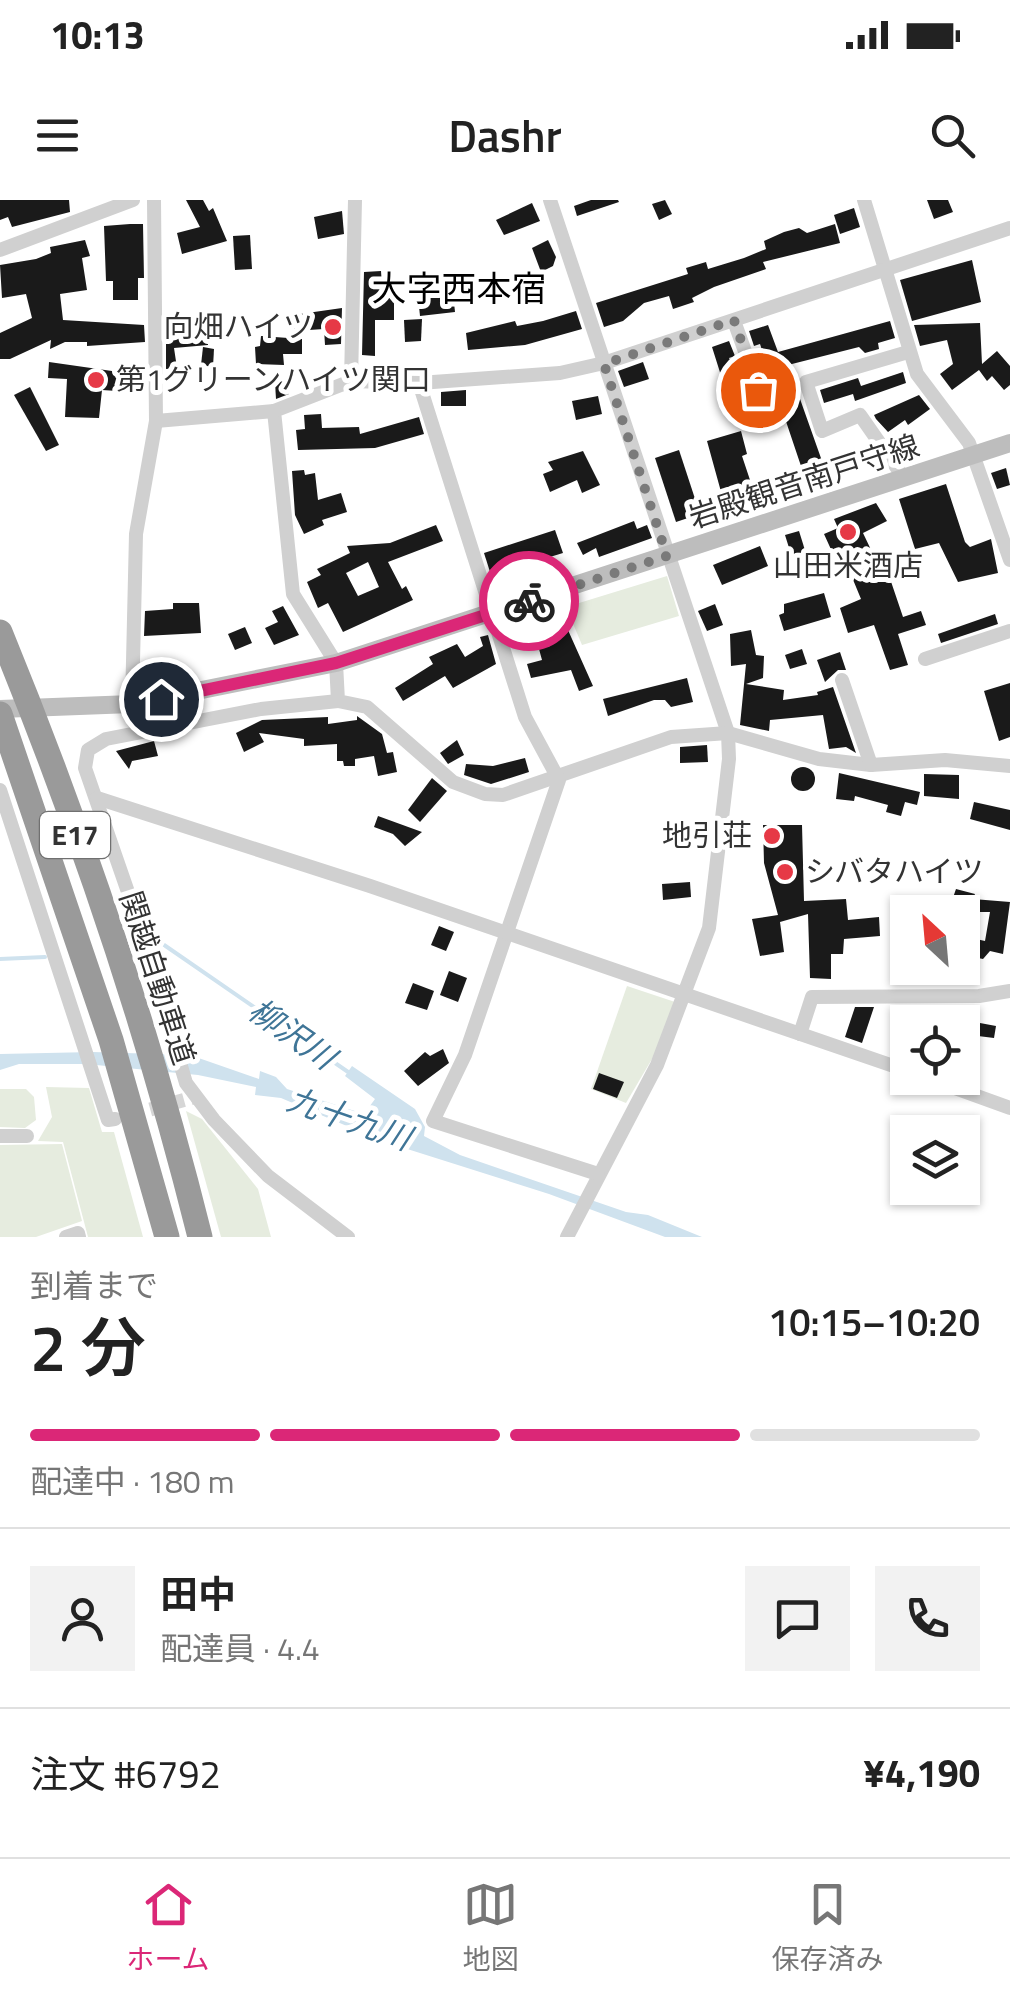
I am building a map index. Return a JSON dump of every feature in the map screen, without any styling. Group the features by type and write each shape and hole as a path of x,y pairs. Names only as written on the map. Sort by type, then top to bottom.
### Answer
{"highway":[{"name":"関越自動車道","path":"0,632 40,729 145,1039 200,1237"},
{"name":"関越自動車道","path":"0,712 112,1040 166,1237"}],"main road":[{"name":"岩殿観音南戸守線","path":"0,712 132,704 336,663 1010,444"}],"street":[{"path":"0,250 133,200"},
{"path":"132,704 136,534 156,420 154,200"},
{"path":"351,382 355,200"},
{"path":"550,200 728,733 729,759 709,928 686,996 657,1066 567,1237"},
{"path":"864,200 908,352 917,374 939,398 974,455 1010,560"},
{"path":"156,420 274,411 351,382 419,383 560,373 604,364 1010,228"},
{"path":"734,320 758,390"},
{"path":"904,478 860,415 822,431 806,382 908,352"},
{"path":"419,383 525,718 558,773 464,1055 433,1121 596,1177"},
{"path":"274,411 294,594 336,663 338,701"},
{"path":"925,659 1010,631"},
{"path":"842,680 871,765"},
{"path":"348,1237 268,1176 214,1120 186,1083 97,798 84,768 88,750 106,739 261,708 338,701 367,707 454,782 485,794 503,796 558,773 672,737 728,733 819,759 871,765 945,760 1010,766"},
{"path":"0,790 108,1120 114,1119"},
{"path":"97,798 890,1065"},
{"path":"800,1034 812,996 979,996 1010,991"},
{"path":"974,1095 1010,1108"},
{"path":"0,1136 26,1136"},
{"path":"66,1237 78,1233 79,1237"}],"shaded area":[{"path":"667,576 679,616 582,645 566,607"},
{"path":"627,986 675,1002 662,1042 626,1103 591,1089"},
{"path":"46,1087 89,1088 102,1132 114,1132 143,1237 88,1237 63,1142 38,1141 52,1117"},
{"path":"0,1089 26,1089 34,1097 36,1120 25,1128 0,1127"},
{"path":"186,1111 202,1119 258,1189 271,1237 221,1237"},
{"path":"62,1144 82,1221 36,1237 0,1237 0,1145"}],"water":[{"name":"九十九川","path":"0,1054 190,1055 259,1079 260,1071 276,1077 287,1089 364,1114 375,1099 345,1076 352,1066 415,1109 425,1127 424,1136 460,1155 626,1212 648,1215 702,1237 665,1237 549,1194 382,1141 281,1098 255,1095 256,1087 198,1075 86,1064 19,1064 0,1070"}],"building":[{"path":"0,200 69,200 70,212 12,227 8,217 0,220"},
{"path":"186,200 203,200 209,211 213,208 227,241 182,254 177,233 200,227"},
{"path":"591,200 619,202 577,216 574,206"},
{"path":"665,200 672,214 659,220 652,204"},
{"path":"927,200 948,200 953,212 934,219"},
{"path":"532,203 540,221 504,235 496,220"},
{"path":"854,208 860,227 840,234 834,215"},
{"path":"342,211 344,234 318,239 314,217"},
{"path":"143,224 144,278 138,278 138,300 113,300 113,281 106,281 104,226"},
{"path":"835,224 840,243 763,262 766,269 714,287 692,298 694,302 673,309 669,296 644,303 623,321 604,327 596,303 688,274 686,268 706,262 708,269 744,258 766,249 764,241 784,232 799,228 807,233"},
{"path":"250,235 252,269 235,270 233,236"},
{"path":"85,240 90,256 82,258 87,290 60,294 63,320 144,325 145,342 87,346 87,342 65,342 50,349 51,340 10,359 0,359 0,333 32,318 26,294 2,298 0,265 36,259 51,253 50,247"},
{"path":"548,240 556,257 553,266 541,272 532,248"},
{"path":"972,260 981,302 912,321 900,280"},
{"path":"381,271 382,286 394,286 394,320 375,320 375,356 362,355 364,272"},
{"path":"453,293 455,312 420,316 418,297"},
{"path":"342,308 341,344 325,345 324,329 294,331 293,315"},
{"path":"576,311 582,329 525,345 468,350 466,333 515,321 517,326 543,321"},
{"path":"199,318 200,327 207,326 208,345 174,348 177,368 166,369 166,323"},
{"path":"422,319 421,341 405,342 404,320"},
{"path":"890,321 895,338 878,343 879,349 865,353 859,347 788,365 822,461 802,469 760,344 754,346 749,331 768,325 778,352"},
{"path":"980,323 982,364 997,351 1010,366 1010,385 1004,390 992,376 987,381 979,370 952,390 940,374 953,364 947,340 920,346 914,325"},
{"path":"261,336 302,339 302,354 283,354 284,365 256,364 255,347 260,346"},
{"path":"729,341 735,356 729,358 738,379 724,385 712,347"},
{"path":"203,347 214,349 213,367 201,365"},
{"path":"49,362 119,372 117,391 102,390 99,418 65,417 67,379 48,378"},
{"path":"643,362 649,379 624,387 618,371"},
{"path":"903,372 906,383 855,401 853,394 824,403 820,390 858,378 861,386"},
{"path":"288,381 289,394 276,399 275,382"},
{"path":"30,387 59,445 46,451 14,395"},
{"path":"466,390 466,406 441,406 441,392"},
{"path":"919,395 930,409 908,425 905,420 888,432 874,415"},
{"path":"598,396 602,414 576,420 572,401"},
{"path":"747,402 752,415 735,422 730,409"},
{"path":"321,414 322,428 359,427 360,434 419,417 424,434 375,448 298,450 296,430 305,429 304,415"},
{"path":"741,431 747,454 742,456 753,489 723,499 707,441"},
{"path":"679,450 700,514 676,522 655,458"},
{"path":"583,451 600,485 582,493 577,480 550,492 543,474 553,470 548,462"},
{"path":"1006,468 1010,485 997,489 991,473"},
{"path":"304,470 305,475 315,473 318,500 341,493 347,512 322,520 324,525 304,534 295,515 292,471"},
{"path":"946,484 965,542 970,547 991,539 998,573 958,582 939,543 915,549 899,499"},
{"path":"876,503 887,521 863,533 873,554 882,555 903,617 921,611 926,625 898,634 908,665 890,670 874,625 848,633 840,608 861,599 842,553 834,556 824,534 838,528 834,519"},
{"path":"634,521 637,529 647,525 652,538 599,557 596,548 583,555 577,543"},
{"path":"436,525 443,541 388,562 402,589 406,586 413,600 343,632 328,603 318,608 307,582 321,575 317,569 350,553 347,546 390,543","holes":["368,562 379,587 358,596 346,573"]},
{"path":"555,530 563,553 491,575 484,553"},
{"path":"799,531 808,560 794,564 785,535"},
{"path":"760,546 768,566 722,585 713,565"},
{"path":"824,593 831,617 784,631 779,615 784,613 784,604"},
{"path":"173,603 199,603 201,633 144,636 145,611 173,609"},
{"path":"715,604 723,625 707,631 698,611"},
{"path":"283,606 299,635 274,645 265,628 278,622 272,611"},
{"path":"559,610 593,686 579,691 571,670 531,678 527,664 542,660 539,649 550,646 539,617"},
{"path":"995,614 998,624 941,643 938,634"},
{"path":"245,627 252,643 235,650 228,634"},
{"path":"751,630 756,655 764,656 763,678 746,684 784,690 783,700 818,695 817,692 833,687 856,753 846,747 829,749 823,715 770,720 769,731 740,725 746,664 731,666 730,634"},
{"path":"488,635 496,664 453,688 445,676 403,701 395,688 433,664 429,657 457,644 465,657 483,646 480,637"},
{"path":"802,649 807,664 790,669 785,655"},
{"path":"840,652 846,670 838,670 825,682 817,660"},
{"path":"687,678 693,702 671,707 665,700 654,700 608,716 603,699"},
{"path":"1010,683 1010,737 999,741 984,691"},
{"path":"357,716 382,734 387,753 393,752 397,772 378,776 374,756 355,759 355,766 344,766 343,761 337,761 337,744 304,746 304,739 259,733 264,742 244,752 236,733 262,720 328,717 328,724 357,720"},
{"path":"457,740 464,755 448,764 440,753"},
{"path":"154,741 158,756 132,761 129,769 116,751"},
{"path":"707,745 708,762 680,763 680,747"},
{"path":"525,758 529,772 491,784 464,775 466,764 493,766"},
{"path":"803,767 815,779 803,791 791,779"},
{"path":"839,773 920,792 917,805 905,802 901,816 886,812 888,805 855,796 854,801 836,799"},
{"path":"924,774 959,775 959,799 924,796"},
{"path":"432,778 447,791 420,822 408,810"},
{"path":"974,802 1010,810 1010,830 970,819"},
{"path":"378,816 422,832 405,846 393,834 374,827"},
{"path":"763,825 802,825 804,901 846,899 848,920 879,917 880,936 844,939 843,954 831,954 831,979 810,978 808,914 780,922 784,952 760,956 752,919 778,915 764,863"},
{"path":"690,882 691,897 663,900 662,884"},
{"path":"956,889 975,894 975,895 954,895"},
{"path":"980,900 1010,902 1003,954 990,951 983,959 980,940 985,941 990,912 980,912"},
{"path":"439,926 454,932 446,951 431,945"},
{"path":"449,971 467,978 458,1002 440,995"},
{"path":"413,983 434,991 427,1010 405,1003"},
{"path":"855,1007 874,1007 862,1043 845,1037"},
{"path":"980,1023 996,1026 994,1038 980,1036"},
{"path":"443,1049 449,1063 418,1086 404,1071 425,1052 430,1056"},
{"path":"599,1073 624,1082 617,1098 593,1089"}],"waterway":[{"name":"柳沢川","path":"154,938 351,1074"},
{"name":"柳沢川","path":"0,959 45,957"}],"tunnel":[{"path":"130,1115 195,1097"}],"way so far":[{"path":"529,601 667,556 604,364 734,320 758,390"}],"place":[{"name":"向畑ハイツ","path":"333,327"},
{"name":"第1グリーンハイツ関口","path":"96,380"},
{"name":"山田米酒店","path":"848,532"},
{"name":"地引荘","path":"772,836"},
{"name":"シバタハイツ","path":"785,872"}],"district":[{"name":"大字西本宿","path":"459,289"}],"route":[{"path":"161,699 336,663 529,601"}]}
